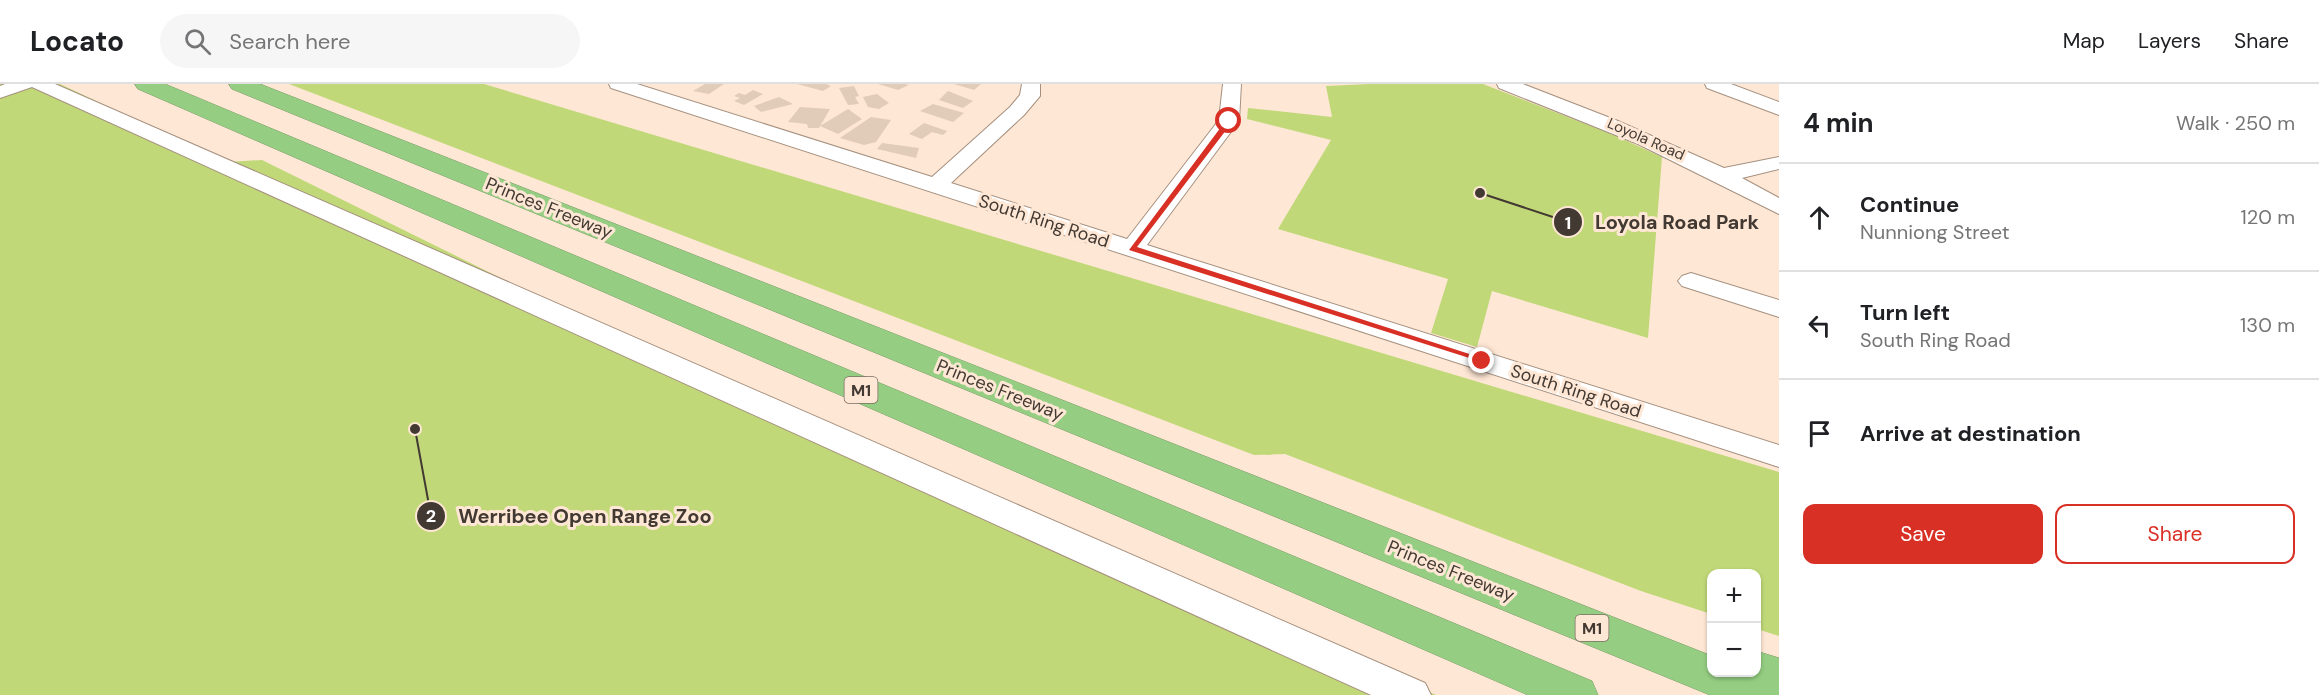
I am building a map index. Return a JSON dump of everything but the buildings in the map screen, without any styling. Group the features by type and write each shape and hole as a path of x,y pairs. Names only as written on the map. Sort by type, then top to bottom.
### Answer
{"highway":[{"name":"M1","path":"146,84 1576,695"},
{"name":"Princes Freeway","path":"240,84 1760,695"},
{"path":"1424,560 1707,653"},
{"path":"1761,672 1779,678"}],"street":[{"path":"0,92 24,84"},
{"path":"39,84 1412,695"},
{"name":"South Ring Road","path":"618,84 1779,456"},
{"path":"935,186 1017,111 1030,96 1031,84"},
{"path":"1132,248 1229,121 1233,109 1232,84"},
{"name":"Loyola Road","path":"1506,84 1608,122 1723,175 1779,207"},
{"path":"1714,84 1779,109"},
{"path":"1723,175 1779,163"},
{"path":"1691,281 1779,309"}],"green space":[{"path":"0,84 60,84 226,162 262,160 598,326 1436,695 0,695"},
{"path":"289,84 484,84 1779,472 1779,636 1761,630 1761,569 1707,569 1707,613 1641,591 1285,454 1254,455"},
{"path":"1483,84 1614,135 1662,157 1648,338 1492,291 1477,347 1431,333 1448,279 1278,229 1331,140 1247,119 1248,108 1332,117 1326,86"}],"place":[{"name":"Loyola Road Park","path":"1480,193"},
{"name":"Werribee Open Range Zoo","path":"415,429"}],"route":[{"path":"1229,121 1132,248 1482,361"}]}
